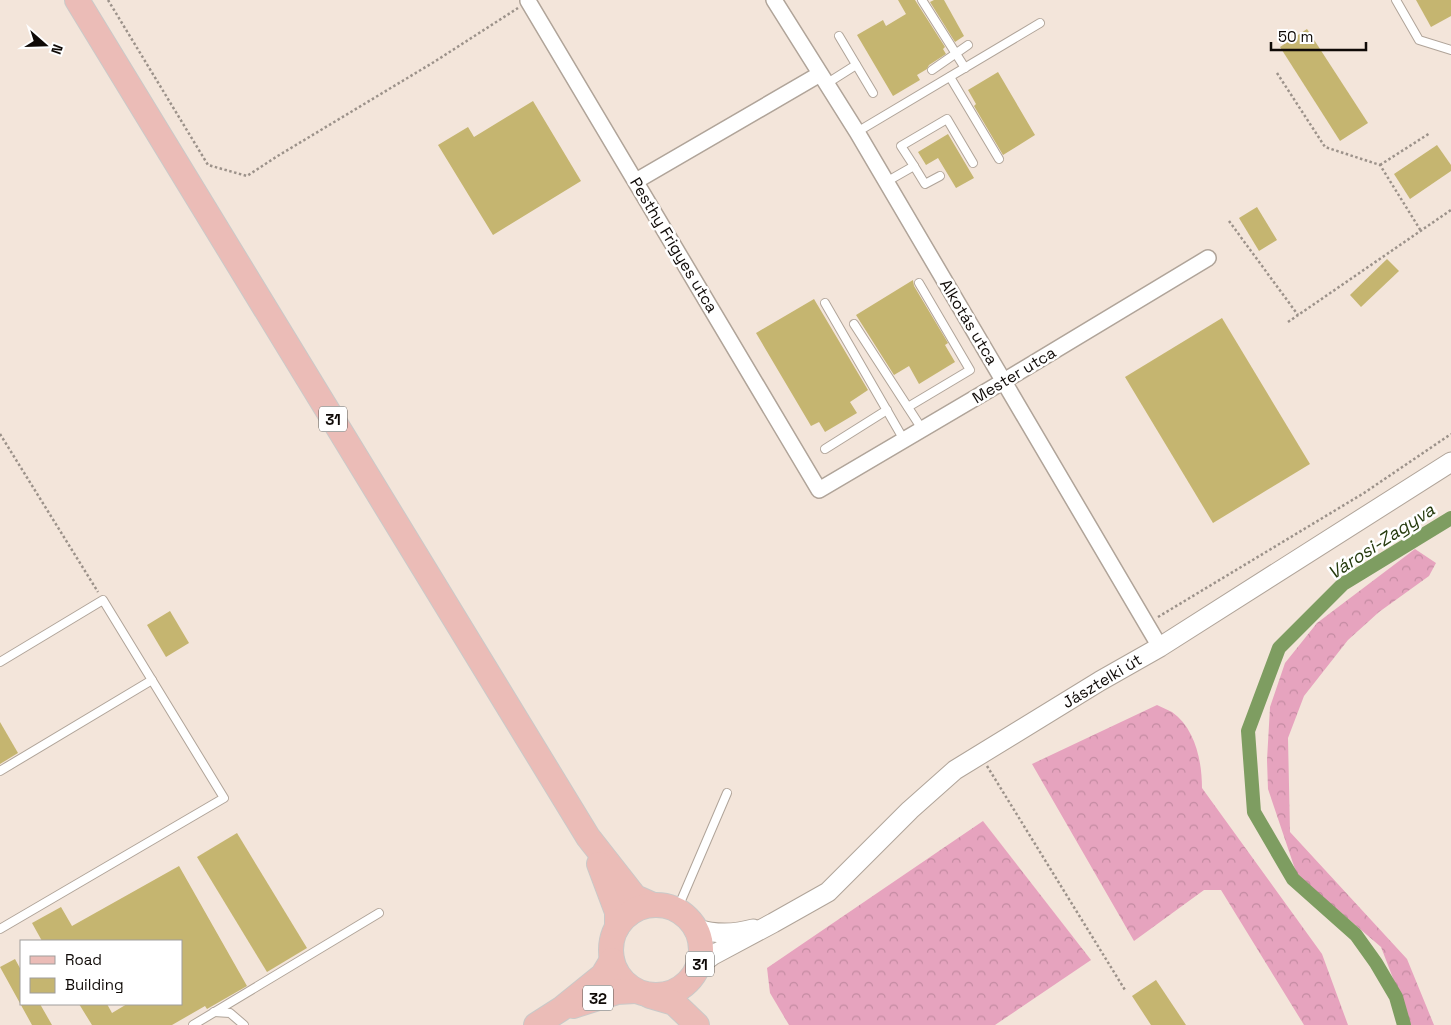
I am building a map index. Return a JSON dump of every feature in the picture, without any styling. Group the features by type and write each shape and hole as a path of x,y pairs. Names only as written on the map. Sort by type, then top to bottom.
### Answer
{"main road":[{"name":"31","path":"78,0 588,838 606,878 617,912 617,927 610,949 612,960"},
{"name":"31","path":"588,838 635,897 653,905 677,910 688,918 696,929 701,940 702,953 693,989 706,1025"},
{"path":"617,927 626,916 639,908 653,905"},
{"path":"612,960 616,973 624,983 642,993 674,1003 697,1025"},
{"name":"32","path":"536,1025 561,1009 603,975 612,960"},
{"name":"31","path":"642,993 661,996 673,993 683,988 696,972"},
{"name":"32","path":"561,1009 618,992 642,993"}],"street":[{"name":"Alkotás utca","path":"774,0 857,132 1160,647"},
{"name":"Pesthy Frigyes utca","path":"528,1 819,490"},
{"path":"636,181 823,79"},
{"name":"Mester utca","path":"819,490 1004,382 1208,258"},
{"name":"Jásztelki út","path":"696,972 713,955 828,892 910,810 955,770 1100,681 1160,647 1451,462"},
{"name":"Jásztelki út","path":"696,929 708,932 742,932 773,923"}],"lane":[{"path":"922,0 965,68"},
{"path":"1396,0 1419,40 1451,50"},
{"path":"857,132 1040,23"},
{"path":"839,36 873,93"},
{"path":"932,70 968,45"},
{"path":"823,79 856,65"},
{"path":"950,77 999,160"},
{"path":"940,176 925,184 901,146 948,119 973,163"},
{"path":"886,182 914,166"},
{"path":"908,407 970,370 920,283"},
{"path":"824,303 904,440"},
{"path":"854,324 922,429"},
{"path":"825,449 886,410"},
{"path":"0,662 103,600 224,798 0,929"},
{"path":"0,771 152,680"},
{"path":"677,910 727,793"},
{"path":"193,1025 379,912"},
{"path":"214,1012 230,1013 244,1025"}],"path":[{"path":"108,0 208,165 247,176 434,62 528,1"},
{"path":"1277,73 1324,147 1380,165 1421,231"},
{"path":"1380,165 1430,133"},
{"path":"1288,322 1451,210"},
{"path":"1229,221 1298,316"},
{"path":"0,434 103,600"},
{"path":"1149,627 1152,621 1364,493 1451,434"},
{"path":"980,754 1125,990"}],"green space":[{"path":"1415,549 1436,563 1429,576 1379,612 1348,640 1304,696 1288,738 1290,832 1407,959 1434,1025 1411,1025 1381,947 1297,875 1268,789 1267,760 1270,707 1285,663 1317,623"},
{"path":"1157,705 1172,712 1180,719 1192,736 1199,756 1202,788 1322,954 1348,1025 1304,1025 1221,890 1204,890 1134,941 1032,764"},
{"path":"983,821 1091,960 995,1025 789,1025 770,993 767,968"}],"building":[{"path":"898,0 915,0 945,47 943,49 946,54 917,75 920,80 893,96 857,35 883,20 886,26 906,14"},
{"path":"944,0 964,36 955,42 930,2"},
{"path":"1416,0 1451,0 1451,16 1431,27"},
{"path":"1307,29 1368,123 1340,141 1280,47"},
{"path":"998,72 1035,135 1003,155 974,106 976,104 968,90"},
{"path":"533,101 581,181 493,235 438,145 468,127 474,137"},
{"path":"948,134 974,178 956,188 938,158 926,165 918,152"},
{"path":"1437,145 1451,165 1451,171 1410,199 1394,174"},
{"path":"1257,207 1277,240 1259,251 1239,218"},
{"path":"1387,259 1399,271 1361,307 1350,295"},
{"path":"913,280 914,286 948,343 945,345 955,362 919,384 909,366 894,375 856,315"},
{"path":"814,299 868,390 850,402 857,413 825,432 819,422 811,426 756,333"},
{"path":"1222,318 1310,464 1213,523 1125,377"},
{"path":"170,611 189,643 166,657 147,625"},
{"path":"0,722 18,753 0,764"},
{"path":"237,833 307,948 267,972 197,857"},
{"path":"179,866 247,986 207,1009 205,1006 172,1025 92,1025 80,1005 108,1005 112,1013 125,1005 182,1005 182,940 41,940 32,923 61,907 72,926"},
{"path":"15,959 20,968 20,1003 0,967"},
{"path":"1156,980 1186,1025 1151,1025 1132,996"},
{"path":"21,1005 41,1005 52,1025 32,1025"}],"waterway":[{"name":"Városi-Zagyva","path":"1404,1025 1396,997 1376,963 1356,935 1293,879 1254,812 1248,731 1279,648 1343,584 1451,518"}]}
